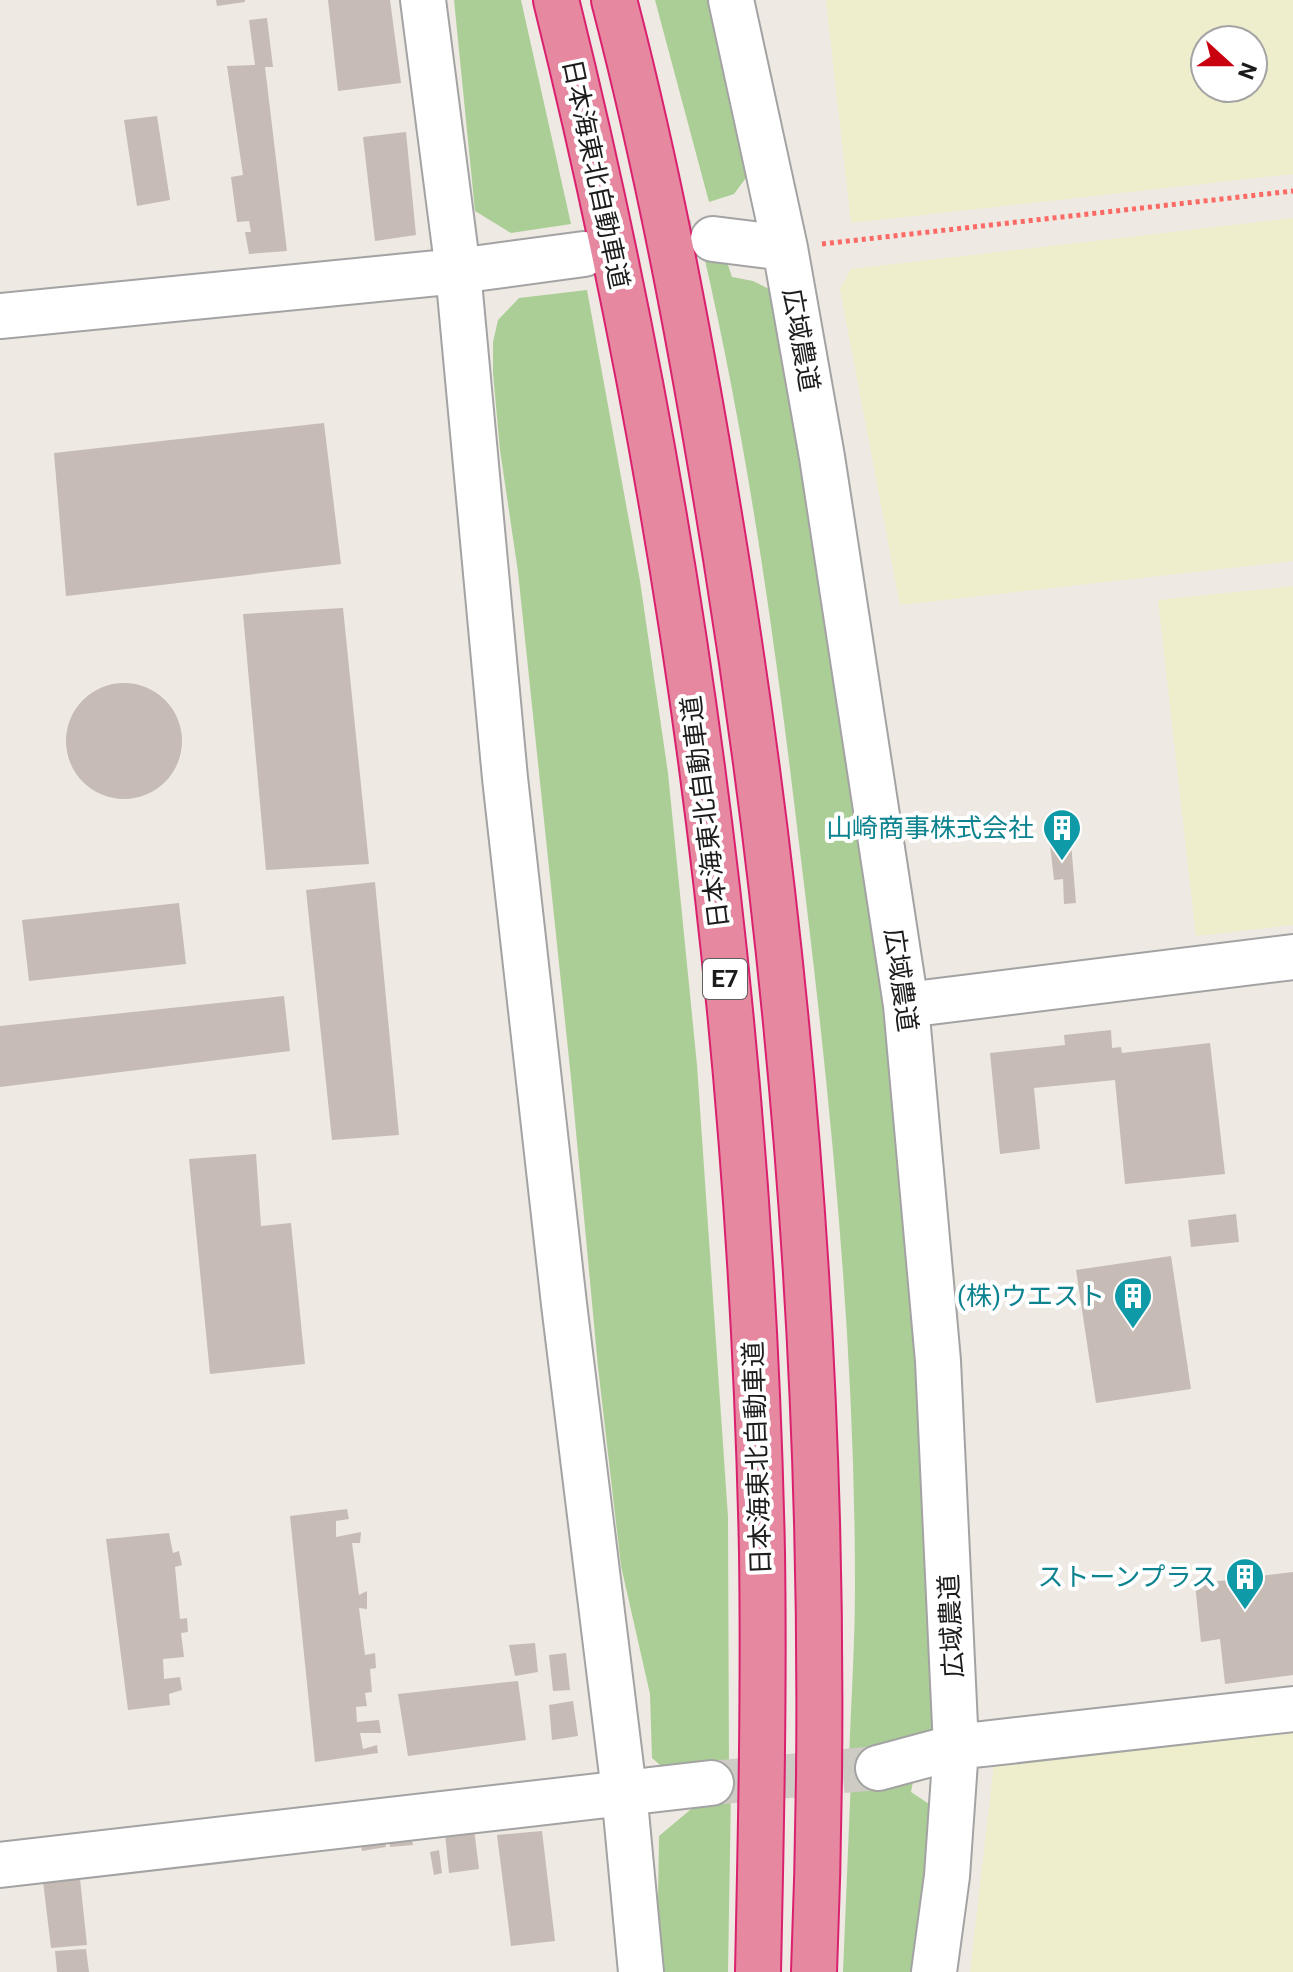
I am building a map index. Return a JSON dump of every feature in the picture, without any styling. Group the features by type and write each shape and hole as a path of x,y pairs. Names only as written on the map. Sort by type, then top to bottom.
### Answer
{"highway":[{"name":"日本海東北自動車道","path":"556,0 609,227 654,457 703,775 725,982 750,1275 762,1550 763,1749 758,1972"},
{"name":"E7","path":"614,0 666,220 710,458 759,770 784,987 806,1280 817,1545 818,1749 814,1972"}],"street":[{"path":"423,0 458,271 505,778 565,1319 624,1791 641,1972"},
{"name":"広域農道","path":"731,0 785,248 822,457 906,1005 938,1361 956,1747 947,1876 934,1972"},
{"path":"713,239 785,248"},
{"path":"0,316 458,271 584,254"},
{"path":"906,1005 1293,957"},
{"path":"878,1768 956,1747 1293,1709"},
{"path":"0,1865 711,1783"}],"path":[{"path":"785,248 1293,191"}],"green space":[{"path":"454,0 521,0 571,224 511,233 475,211"},
{"path":"655,0 722,0 757,163 734,194 709,202"},
{"path":"826,0 1293,0 1293,174 851,223"},
{"path":"1293,218 1293,561 900,605 840,289 851,269"},
{"path":"724,253 732,277 753,281 783,296 866,794 946,1697 933,1739 906,1754 849,1761 855,1608 854,1492 838,1210 809,928 770,617 734,400 704,256"},
{"path":"587,290 640,581 668,773 697,1065 728,1517 729,1769 668,1772 652,1758 650,1694 621,1566 518,572 500,450 493,373 493,342 498,320 519,298"},
{"path":"1293,586 1293,925 1196,936 1158,600"},
{"path":"1293,1729 1293,1972 970,1972 994,1764"},
{"path":"916,1765 911,1792 944,1814 928,1972 843,1972 851,1778"},
{"path":"731,1788 728,1972 663,1972 658,1904 659,1836 696,1805"}],"building":[{"path":"216,0 245,0 245,2 217,6"},
{"path":"328,0 390,0 401,83 338,91"},
{"path":"267,18 273,67 265,67 287,251 249,254 245,232 251,232 249,221 237,222 231,177 243,175 227,66 255,65 249,20"},
{"path":"157,116 170,200 137,206 124,120"},
{"path":"406,132 416,235 375,241 363,137"},
{"path":"324,423 341,564 66,596 54,453"},
{"path":"343,608 369,864 266,870 243,614"},
{"path":"124,683 146,688 165,700 177,719 182,741 177,763 165,782 146,794 124,799 102,794 83,782 71,763 66,741 71,719 83,700 102,688"},
{"name":"山崎商事株式会社","path":"1071,843 1076,903 1064,904 1063,879 1054,880 1050,845"},
{"path":"375,882 399,1135 332,1140 306,890"},
{"path":"179,903 186,964 29,981 22,920"},
{"path":"284,996 290,1051 0,1087 0,1026"},
{"path":"1111,1030 1112,1048 1121,1047 1122,1053 1210,1043 1225,1174 1125,1184 1115,1080 1034,1088 1040,1149 1000,1154 990,1053 1065,1045 1064,1035"},
{"path":"256,1154 261,1226 291,1223 305,1364 210,1374 189,1159"},
{"path":"1236,1214 1239,1242 1191,1247 1188,1220"},
{"name":"(株)ウエスト","path":"1171,1256 1191,1389 1096,1403 1076,1270"},
{"path":"347,1509 349,1519 336,1521 336,1537 361,1532 360,1543 352,1543 359,1595 367,1591 367,1609 359,1608 365,1655 375,1653 376,1668 370,1669 372,1692 365,1693 367,1706 356,1707 357,1722 379,1720 381,1733 360,1733 363,1749 377,1745 378,1753 315,1762 290,1516"},
{"path":"169,1533 173,1553 179,1551 182,1565 175,1567 180,1619 187,1618 188,1632 181,1633 184,1657 163,1659 164,1679 180,1677 182,1690 169,1694 170,1705 128,1710 106,1539"},
{"name":"ストーンプラス","path":"1293,1572 1293,1675 1225,1684 1220,1639 1201,1642 1195,1584"},
{"path":"535,1643 538,1672 515,1676 509,1645"},
{"path":"566,1653 570,1690 553,1691 549,1655"},
{"path":"518,1681 526,1740 408,1756 398,1694"},
{"path":"573,1701 578,1736 552,1740 549,1705"},
{"path":"474,1829 479,1869 449,1873 445,1833"},
{"path":"542,1831 555,1941 511,1946 497,1835"},
{"path":"411,1836 413,1845 390,1847 389,1838"},
{"path":"385,1838 386,1847 362,1851 360,1841"},
{"path":"439,1850 442,1873 434,1875 430,1852"},
{"path":"80,1879 87,1945 51,1948 43,1881"},
{"path":"86,1949 89,1972 57,1972 55,1951"}],"tunnel":[{"path":"584,254 709,240"},
{"path":"711,1783 878,1768"}],"place":[{"name":"山崎商事株式会社","path":"1062,862"},
{"name":"(株)ウエスト","path":"1133,1330"},
{"name":"ストーンプラス","path":"1245,1611"}]}
